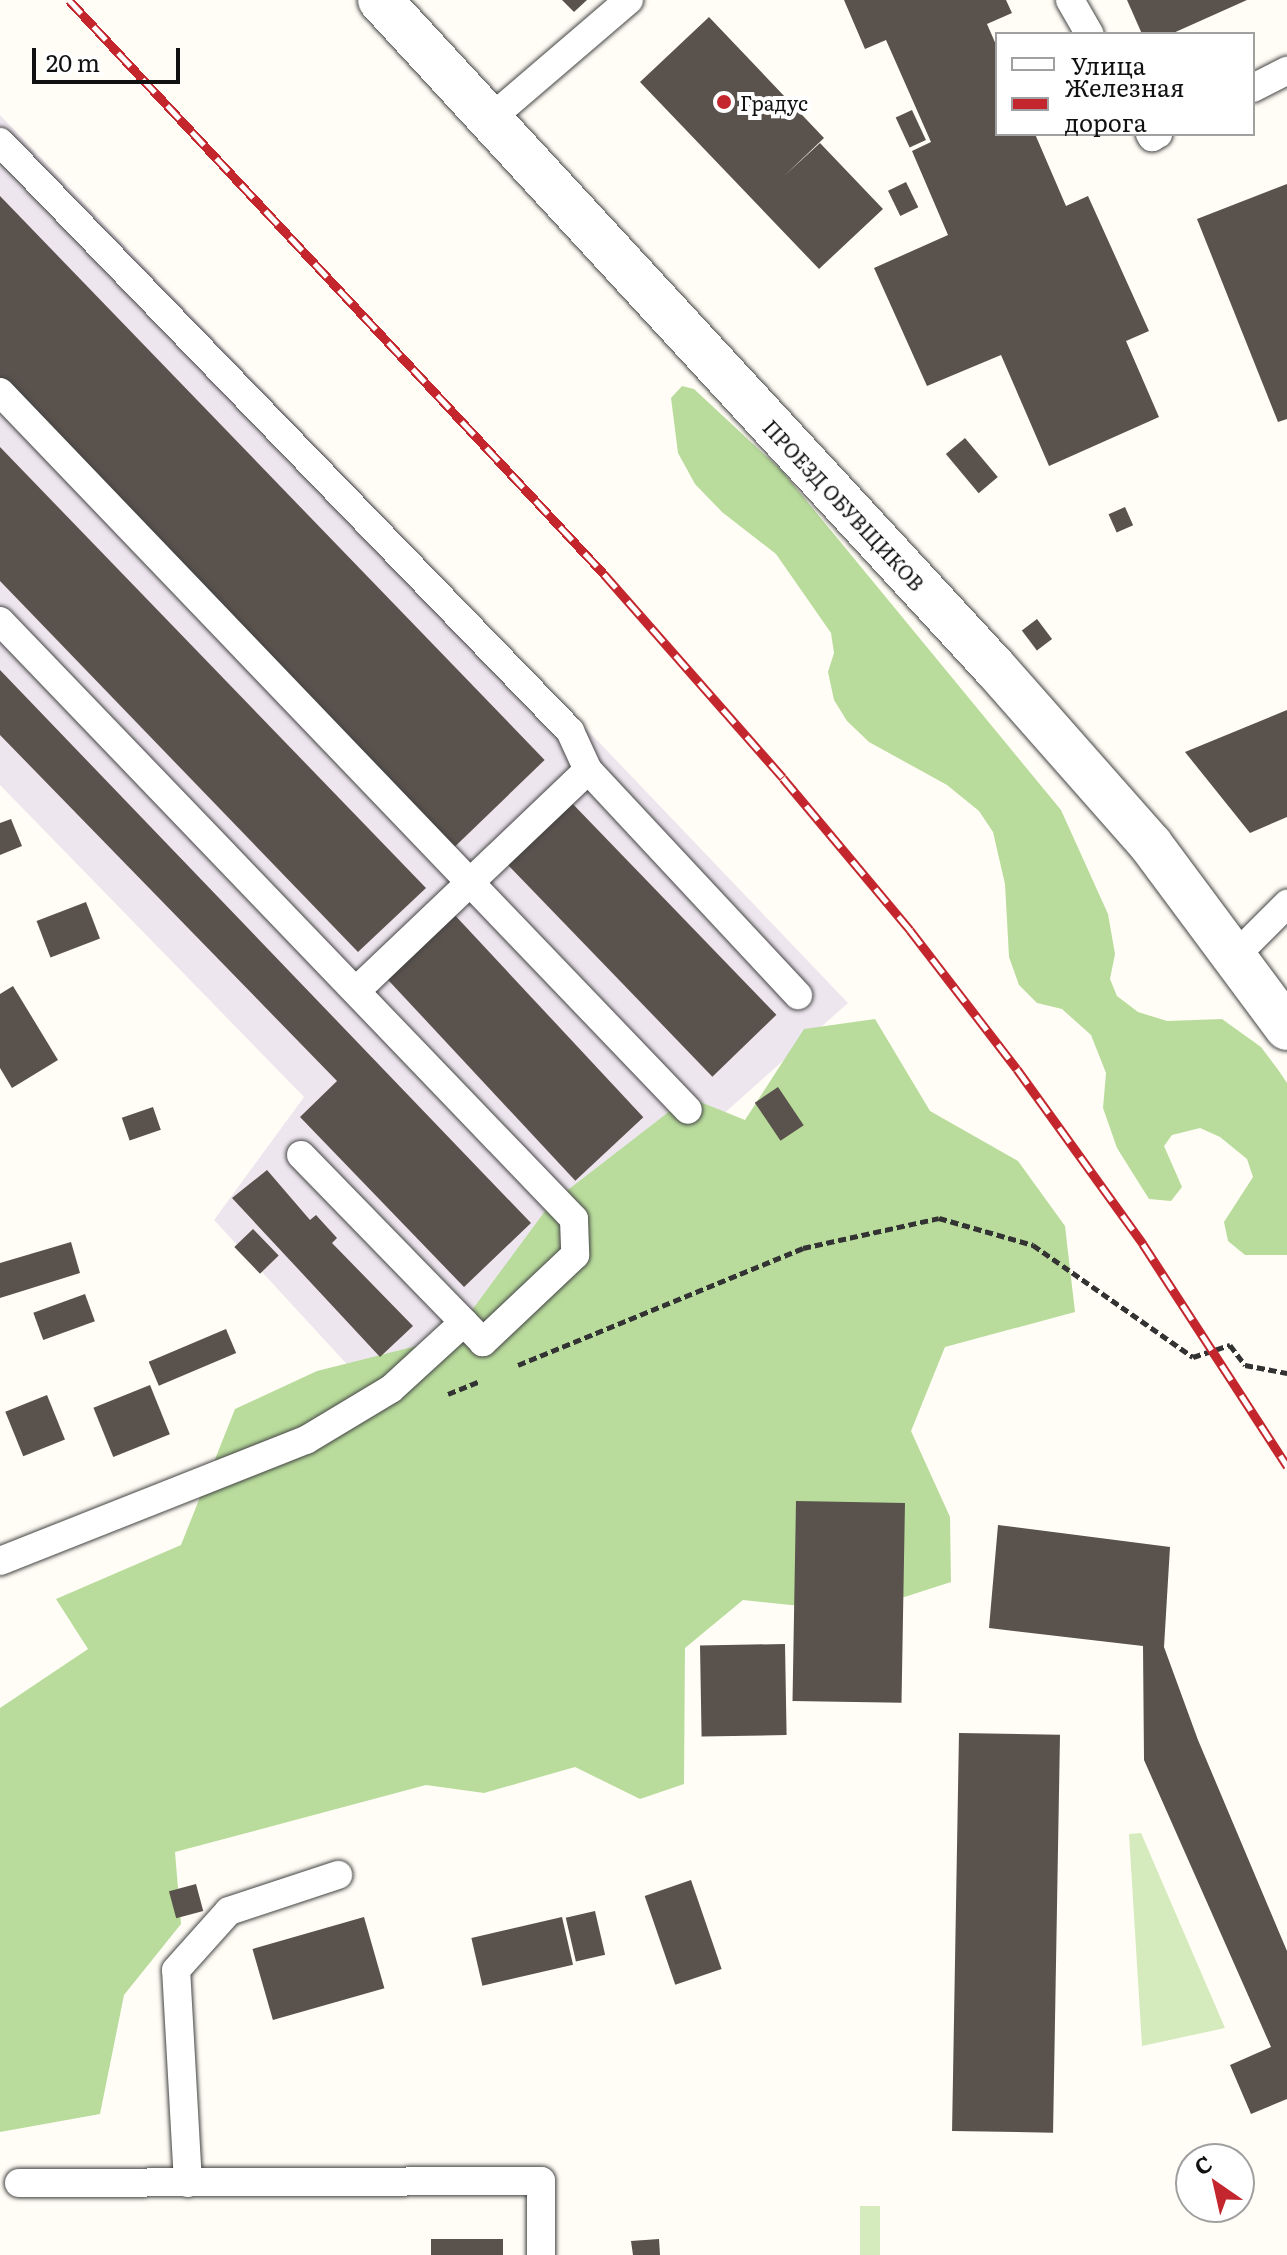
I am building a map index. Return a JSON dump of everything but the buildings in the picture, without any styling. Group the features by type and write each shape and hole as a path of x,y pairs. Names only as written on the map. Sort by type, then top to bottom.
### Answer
{"street":[{"name":"ПРОЕЗД ОБУВЩИКОВ","path":"380,0 995,668 1151,845 1287,1028"}],"lane":[{"path":"490,119 629,0"},
{"path":"1070,0 1089,32"},
{"path":"1255,87 1287,71"},
{"path":"0,142 570,731 588,770 798,995"},
{"path":"0,392 688,1110"},
{"path":"0,621 574,1219 575,1255 483,1342 301,1155"},
{"path":"357,990 588,770"},
{"path":"1235,956 1287,904"},
{"path":"0,1561 306,1440 391,1389 464,1322"},
{"path":"188,2183 176,1970 229,1911 338,1875"},
{"path":"19,2183 541,2181 541,2255"}],"path":[{"path":"514,1367 803,1248 939,1218 1033,1245 1193,1357 1230,1345 1245,1365 1287,1373"},
{"path":"441,1397 485,1379"}],"shaded area":[{"path":"0,115 848,1003 390,1411 214,1220 304,1097 0,785"}],"green space":[{"path":"682,386 694,389 782,471 1061,810 1108,914 1115,954 1110,979 1117,996 1138,1012 1167,1021 1222,1019 1261,1047 1279,1071 1287,1083 1287,1255 1245,1255 1228,1241 1224,1222 1253,1177 1247,1159 1220,1137 1200,1128 1172,1135 1164,1146 1182,1187 1171,1201 1149,1199 1117,1148 1103,1108 1106,1073 1091,1035 1062,1009 1037,1003 1019,985 1009,957 1005,884 993,832 979,811 947,785 869,742 847,721 834,700 828,672 834,653 831,633 776,554 722,512 695,484 678,453 671,398"},
{"path":"875,1019 930,1111 1018,1161 1065,1226 1075,1312 945,1347 911,1431 950,1517 951,1582 858,1612 743,1600 685,1648 684,1784 640,1799 575,1767 484,1793 426,1785 175,1852 181,1924 124,1995 100,2114 0,2132 0,1708 88,1649 56,1599 181,1545 235,1409 317,1371 452,1337 551,1203 688,1097 745,1120 804,1029"},
{"path":"1141,1833 1225,2028 1142,2046 1129,1834"},
{"path":"860,2206 880,2206 880,2255 860,2255"}],"railway":[{"path":"69,0 604,574 783,778 910,930 1017,1069 1143,1244 1287,1466"}],"place":[{"name":"Градус","path":"724,102"}]}
